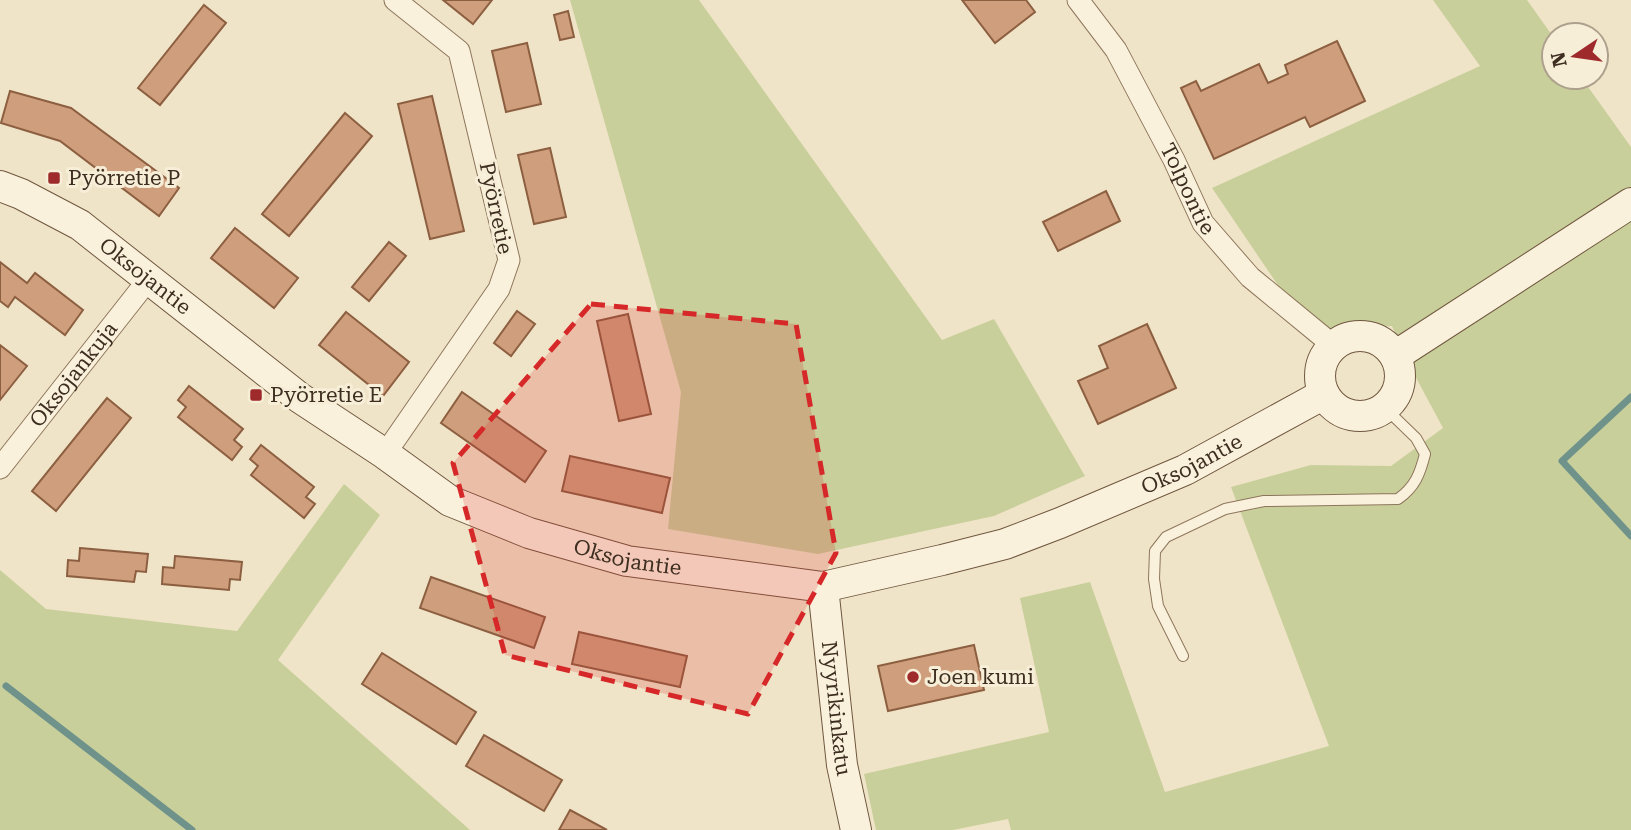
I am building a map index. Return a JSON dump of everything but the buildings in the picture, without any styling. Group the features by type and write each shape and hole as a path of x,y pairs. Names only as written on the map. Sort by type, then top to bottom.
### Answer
{"street":[{"name":"Pyörretie","path":"385,454 499,289 509,260 459,51 395,0"},
{"name":"Tolpontie","path":"1078,0 1116,50 1174,160 1203,223 1250,277 1334,346"},
{"name":"Oksojantie","path":"0,186 80,225 300,398 450,501 529,533 627,561 824,587 1005,544 1185,470 1324,394"},
{"path":"1395,356 1631,203"},
{"name":"Oksojankuja","path":"0,468 148,280"},
{"path":"1367,337 1388,347 1395,356 1400,381 1396,393 1385,408 1367,416 1354,416 1342,412 1324,394 1320,381 1321,368 1326,356 1343,340 1367,337"},
{"name":"Nyyrikinkatu","path":"824,587 842,765 856,830"}],"lane":[{"path":"1183,656 1158,606 1154,551 1166,537 1225,509 1264,501 1398,499 1411,490 1416,482 1425,454 1416,438 1385,408"}],"highlighted area":[{"path":"591,304 796,324 836,553 748,714 505,655 453,463"}],"green space":[{"path":"570,0 699,0 942,340 994,319 1085,476 994,516 818,554 668,529 681,392"},
{"path":"1433,0 1527,0 1542,21 1540,91 1591,91 1631,147 1631,830 1011,830 1008,819 953,830 876,830 864,774 1049,732 1020,598 1090,582 1165,792 1329,746 1231,487 1311,465 1391,466 1443,428 1406,359 1392,326 1311,334 1212,188 1480,66"},
{"path":"344,484 380,515 278,660 470,830 0,830 0,570 46,609 237,631"}],"waterway":[{"path":"1631,397 1562,461 1631,536"},
{"path":"6,686 192,830"}],"place":[{"name":"Pyörretie P","path":"54,178"},
{"name":"Pyörretie E","path":"256,395"},
{"name":"Joen kumi","path":"913,677"}]}
